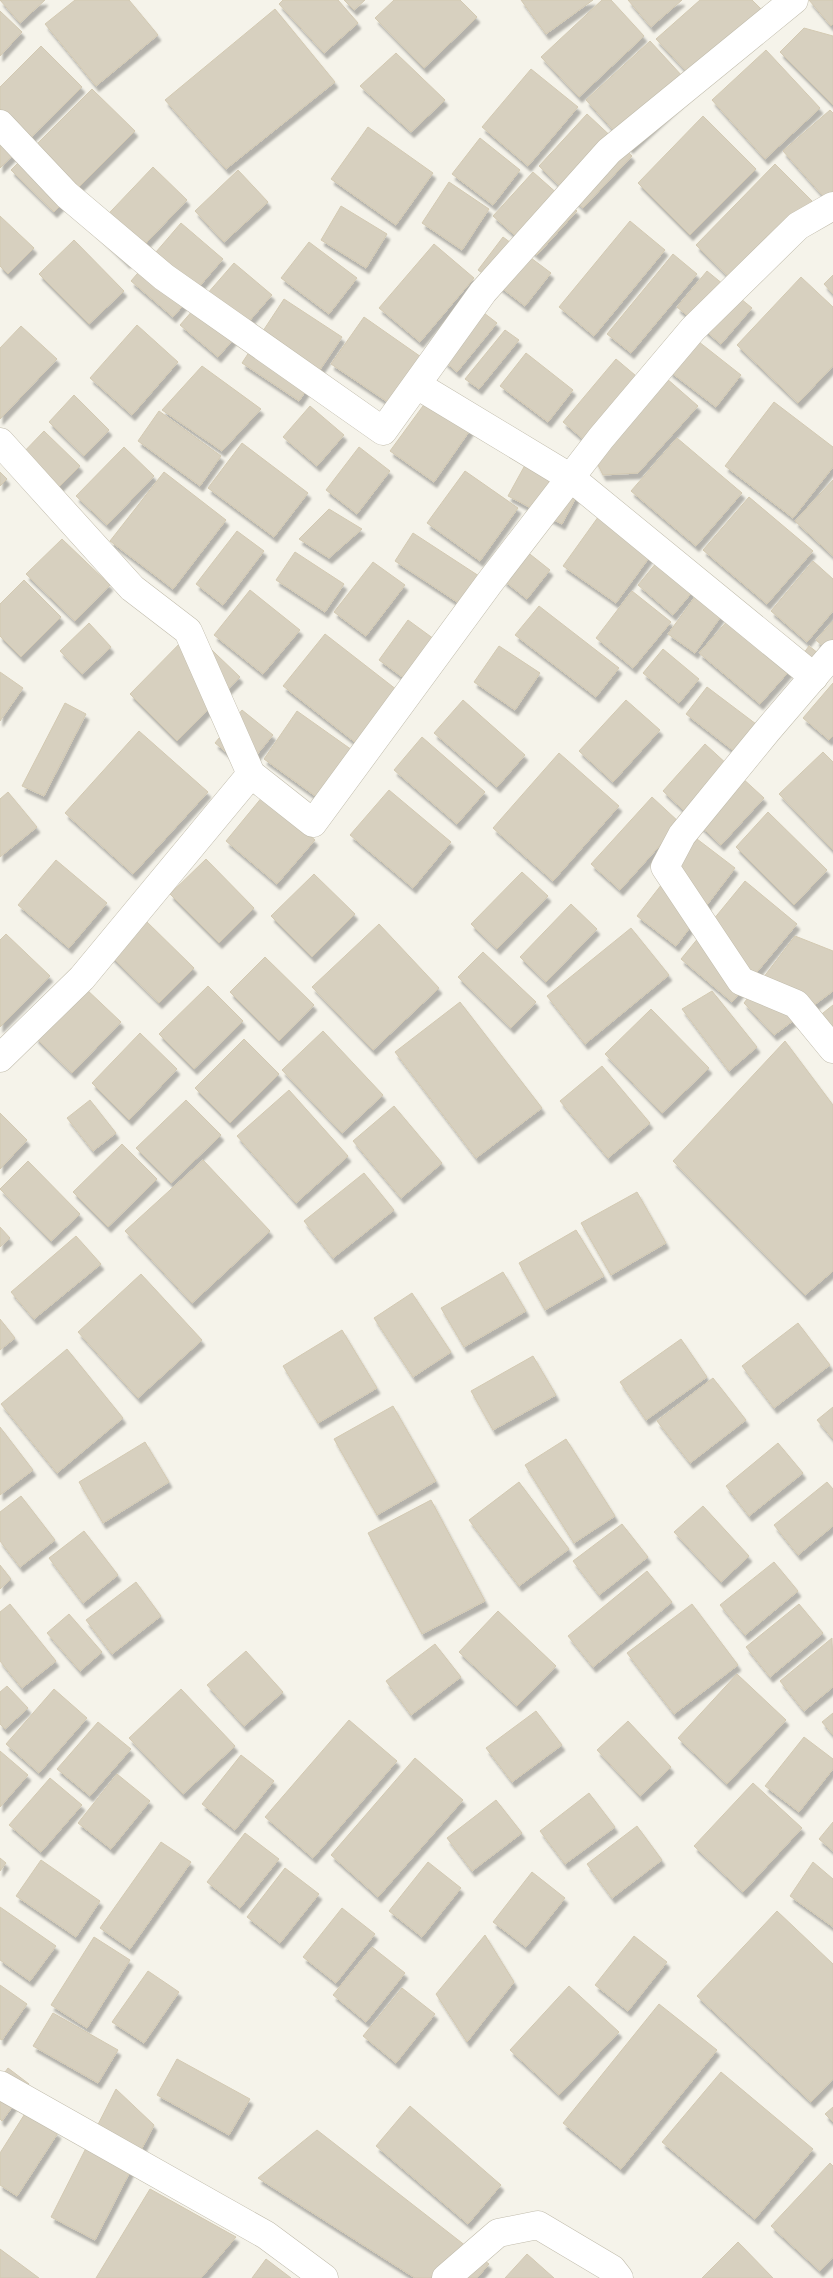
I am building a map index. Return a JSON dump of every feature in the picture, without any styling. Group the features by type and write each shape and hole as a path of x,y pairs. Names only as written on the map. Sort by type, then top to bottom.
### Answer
{"street":[{"path":"0,124 67,195 164,277 384,431 482,292 610,151 794,0"},
{"path":"0,442 132,588 188,631 252,774 313,823 484,590 601,438 693,329 798,226 833,206"},
{"path":"417,384 571,478 814,676"},
{"path":"833,654 766,731 682,835 664,867 741,982 796,1004 833,1049"},
{"path":"0,1058 82,978 252,774"},
{"path":"0,2085 266,2235 324,2278"},
{"path":"446,2278 498,2233 538,2225 612,2269 619,2278"}],"building":[{"path":"0,0 45,0 20,23"},
{"path":"75,0 129,0 158,35 96,86 45,24"},
{"path":"283,0 338,0 358,23 324,53 279,4"},
{"path":"344,0 365,0 354,10"},
{"path":"394,0 460,0 477,17 424,68 375,18"},
{"path":"521,0 593,0 546,34"},
{"path":"602,0 611,0 644,36 579,97 541,57"},
{"path":"628,0 682,0 651,27"},
{"path":"700,0 752,0 762,10 690,75 656,39"},
{"path":"809,0 833,0 833,24 831,26"},
{"path":"275,9 335,82 226,169 165,100"},
{"path":"0,11 22,32 0,56"},
{"path":"804,28 833,36 833,105 780,52"},
{"path":"650,41 694,89 630,148 586,100"},
{"path":"41,46 82,87 0,168 0,87"},
{"path":"766,50 820,108 765,159 712,100"},
{"path":"396,53 445,100 411,132 360,86"},
{"path":"531,69 578,107 528,166 482,127"},
{"path":"92,89 135,131 54,212 11,170"},
{"path":"830,110 833,113 833,204 831,205 783,151"},
{"path":"587,114 632,156 583,208 539,166"},
{"path":"703,116 756,169 690,235 638,183"},
{"path":"368,127 433,173 396,225 331,179"},
{"path":"480,138 520,170 493,205 452,174"},
{"path":"775,164 812,201 733,281 696,245"},
{"path":"153,167 187,200 127,263 93,230"},
{"path":"238,170 268,202 224,242 195,211"},
{"path":"533,172 577,211 537,255 493,216"},
{"path":"449,182 489,209 462,250 422,223"},
{"path":"341,206 387,234 366,268 321,240"},
{"path":"0,216 34,248 8,274 0,266"},
{"path":"630,221 665,250 594,336 559,307"},
{"path":"181,223 223,259 173,317 131,281"},
{"path":"503,237 551,273 525,306 478,270"},
{"path":"74,240 124,291 89,324 39,274"},
{"path":"309,242 357,278 329,314 281,278"},
{"path":"434,244 474,278 420,342 379,308"},
{"path":"673,254 697,274 631,353 607,334"},
{"path":"234,263 272,295 218,357 180,325"},
{"path":"707,271 752,308 721,344 677,307"},
{"path":"833,275 833,294 824,284"},
{"path":"801,277 833,307 833,366 798,403 737,345"},
{"path":"284,299 342,337 299,401 242,363"},
{"path":"484,313 497,323 457,372 444,361"},
{"path":"364,317 424,359 392,405 331,364"},
{"path":"137,325 178,362 132,415 90,378"},
{"path":"21,326 57,359 0,419 0,348"},
{"path":"505,330 519,340 479,389 465,379"},
{"path":"694,338 741,375 716,407 669,371"},
{"path":"526,353 573,390 548,422 500,386"},
{"path":"616,359 642,381 589,444 563,422"},
{"path":"202,366 261,409 222,451 162,410"},
{"path":"666,378 698,406 638,473 603,475 595,459"},
{"path":"74,395 109,430 84,456 49,422"},
{"path":"431,395 473,426 434,482 390,451"},
{"path":"774,402 833,447 833,467 793,518 725,466"},
{"path":"310,406 344,435 317,466 283,437"},
{"path":"159,411 221,456 200,486 138,441"},
{"path":"44,431 80,466 54,492 19,457"},
{"path":"677,438 742,493 696,546 631,491"},
{"path":"242,443 308,493 274,537 208,488"},
{"path":"124,447 154,476 107,525 76,496"},
{"path":"359,447 390,471 357,514 326,490"},
{"path":"530,456 583,484 562,524 508,496"},
{"path":"465,471 518,508 480,561 427,523"},
{"path":"0,472 7,479 0,486"},
{"path":"164,472 226,520 173,589 110,541"},
{"path":"833,480 833,556 795,521"},
{"path":"749,497 813,551 767,604 703,550"},
{"path":"329,509 362,529 329,558 299,539"},
{"path":"601,513 654,551 616,603 563,566"},
{"path":"237,531 264,551 223,605 196,584"},
{"path":"413,533 479,576 460,604 395,561"},
{"path":"62,539 110,585 75,621 26,574"},
{"path":"526,551 550,570 527,599 503,580"},
{"path":"295,552 344,584 325,612 276,580"},
{"path":"813,561 833,579 833,611 807,642 771,611"},
{"path":"373,562 405,585 366,636 334,612"},
{"path":"657,562 693,591 673,615 638,585"},
{"path":"24,580 61,617 21,657 0,636 0,604"},
{"path":"250,590 300,630 263,674 214,635"},
{"path":"632,591 671,622 633,668 596,638"},
{"path":"697,594 724,612 695,653 668,634"},
{"path":"539,606 619,668 596,697 515,635"},
{"path":"730,618 791,669 760,704 699,653"},
{"path":"408,620 434,639 405,679 379,660"},
{"path":"833,621 833,655 816,640"},
{"path":"89,623 111,647 82,674 60,651"},
{"path":"192,631 240,677 177,741 130,694"},
{"path":"325,634 397,690 356,743 283,686"},
{"path":"499,646 540,673 515,710 474,682"},
{"path":"809,646 823,657 798,661"},
{"path":"663,649 699,679 679,703 643,673"},
{"path":"0,672 23,688 0,721"},
{"path":"833,683 833,736 829,740 803,718"},
{"path":"707,687 756,724 735,752 686,714"},
{"path":"463,700 525,755 497,787 434,733"},
{"path":"626,700 660,730 613,782 579,751"},
{"path":"65,703 86,714 44,796 22,786"},
{"path":"242,710 273,735 246,768 215,743"},
{"path":"297,711 352,750 318,798 264,759"},
{"path":"139,731 208,792 133,874 65,813"},
{"path":"422,737 485,792 457,824 394,770"},
{"path":"705,744 764,798 721,845 663,791"},
{"path":"823,752 833,762 833,850 779,794"},
{"path":"559,753 619,806 553,881 493,828"},
{"path":"389,790 451,842 413,888 350,835"},
{"path":"8,792 37,827 0,857 0,799"},
{"path":"263,796 315,840 277,884 226,841"},
{"path":"652,797 680,823 620,890 591,864"},
{"path":"768,812 827,870 794,905 736,847"},
{"path":"697,839 735,868 676,946 637,916"},
{"path":"206,859 254,908 219,943 170,894"},
{"path":"56,860 107,903 69,948 18,905"},
{"path":"522,872 548,896 497,949 471,924"},
{"path":"314,874 355,914 312,957 271,916"},
{"path":"745,881 797,924 732,1002 681,959"},
{"path":"571,904 597,929 546,982 520,957"},
{"path":"145,920 194,968 159,1003 110,955"},
{"path":"379,924 439,988 373,1050 312,987"},
{"path":"631,928 669,975 585,1044 547,996"},
{"path":"6,934 50,976 0,1027 0,940"},
{"path":"795,936 833,951 833,991 774,1035 744,1003"},
{"path":"483,952 536,1002 511,1028 458,977"},
{"path":"265,957 314,1005 279,1041 230,992"},
{"path":"208,986 243,1021 194,1069 159,1034"},
{"path":"84,987 121,1022 72,1073 35,1037"},
{"path":"712,991 757,1047 729,1071 682,1009"},
{"path":"460,1002 542,1108 476,1158 395,1052"},
{"path":"833,1005 833,1034 818,1017"},
{"path":"651,1009 709,1068 662,1113 605,1054"},
{"path":"323,1031 383,1095 342,1133 282,1070"},
{"path":"140,1033 177,1069 129,1120 92,1083"},
{"path":"244,1039 279,1074 230,1123 195,1088"},
{"path":"785,1041 833,1105 833,1271 805,1295 673,1161"},
{"path":"602,1066 650,1123 608,1158 560,1101"},
{"path":"289,1090 348,1156 296,1203 237,1136"},
{"path":"90,1100 116,1133 93,1151 67,1118"},
{"path":"186,1100 221,1135 171,1183 136,1148"},
{"path":"394,1106 442,1163 401,1198 353,1141"},
{"path":"0,1113 27,1140 0,1169"},
{"path":"122,1144 157,1179 108,1227 73,1192"},
{"path":"203,1160 270,1231 192,1303 125,1231"},
{"path":"28,1161 80,1214 51,1241 0,1189"},
{"path":"364,1173 394,1210 333,1258 304,1221"},
{"path":"637,1192 666,1243 611,1275 581,1223"},
{"path":"0,1227 10,1238 0,1247"},
{"path":"576,1230 604,1276 545,1310 519,1263"},
{"path":"76,1236 101,1264 34,1319 11,1292"},
{"path":"503,1272 526,1311 464,1347 441,1308"},
{"path":"141,1274 202,1340 138,1398 78,1332"},
{"path":"412,1293 451,1352 413,1377 374,1318"},
{"path":"0,1319 15,1338 0,1350"},
{"path":"798,1323 830,1365 774,1408 742,1366"},
{"path":"342,1330 377,1388 318,1423 283,1366"},
{"path":"681,1339 707,1377 646,1420 620,1382"},
{"path":"67,1349 123,1418 57,1473 1,1404"},
{"path":"533,1356 556,1395 493,1430 471,1391"},
{"path":"713,1378 746,1420 690,1463 657,1421"},
{"path":"393,1406 436,1481 377,1515 334,1439"},
{"path":"833,1407 833,1439 817,1420"},
{"path":"0,1427 33,1470 0,1495"},
{"path":"566,1439 615,1516 574,1543 525,1465"},
{"path":"145,1442 169,1482 103,1523 79,1482"},
{"path":"778,1443 803,1473 749,1516 726,1486"},
{"path":"519,1482 569,1549 519,1586 469,1520"},
{"path":"827,1482 833,1489 833,1526 798,1555 774,1525"},
{"path":"21,1496 55,1540 20,1567 0,1541 0,1512"},
{"path":"431,1500 485,1601 422,1634 368,1533"},
{"path":"703,1506 749,1556 721,1582 674,1532"},
{"path":"622,1524 648,1557 599,1595 573,1561"},
{"path":"84,1531 118,1575 83,1603 49,1558"},
{"path":"774,1562 798,1591 745,1635 720,1605"},
{"path":"0,1565 11,1579 0,1589"},
{"path":"647,1571 672,1602 593,1667 568,1636"},
{"path":"136,1582 161,1616 112,1654 86,1620"},
{"path":"10,1604 56,1661 22,1688 0,1661 0,1612"},
{"path":"692,1604 738,1665 674,1714 627,1653"},
{"path":"799,1604 823,1633 770,1677 746,1647"},
{"path":"498,1611 556,1666 517,1706 459,1652"},
{"path":"69,1614 102,1652 80,1671 47,1633"},
{"path":"832,1638 833,1687 804,1711 780,1681"},
{"path":"435,1644 461,1677 411,1715 386,1681"},
{"path":"246,1651 283,1692 244,1726 207,1685"},
{"path":"737,1674 786,1720 727,1784 678,1738"},
{"path":"7,1686 28,1708 5,1729 0,1724 0,1692"},
{"path":"54,1689 87,1718 39,1773 6,1744"},
{"path":"181,1689 235,1746 183,1794 129,1738"},
{"path":"536,1711 562,1745 512,1782 486,1748"},
{"path":"833,1713 833,1735 822,1722"},
{"path":"349,1720 397,1761 313,1858 265,1817"},
{"path":"628,1721 671,1767 640,1796 597,1750"},
{"path":"98,1722 131,1749 90,1796 57,1769"},
{"path":"804,1737 833,1759 833,1769 799,1812 765,1786"},
{"path":"0,1751 28,1775 0,1807"},
{"path":"241,1755 274,1781 235,1830 202,1804"},
{"path":"415,1758 463,1800 378,1897 331,1855"},
{"path":"117,1774 150,1801 111,1849 78,1823"},
{"path":"50,1778 82,1805 41,1852 9,1825"},
{"path":"753,1783 802,1828 743,1892 694,1846"},
{"path":"589,1793 615,1827 565,1864 540,1831"},
{"path":"496,1800 522,1833 472,1871 447,1838"},
{"path":"833,1822 833,1851 819,1839"},
{"path":"637,1826 662,1860 612,1898 587,1864"},
{"path":"245,1833 279,1859 240,1908 207,1882"},
{"path":"161,1842 191,1862 130,1949 100,1928"},
{"path":"0,1858 6,1863 0,1871"},
{"path":"41,1860 100,1901 76,1937 16,1896"},
{"path":"428,1862 461,1888 422,1937 389,1911"},
{"path":"813,1862 833,1879 833,1927 790,1896"},
{"path":"285,1868 319,1894 280,1943 247,1917"},
{"path":"532,1872 565,1898 526,1947 493,1922"},
{"path":"0,1907 56,1946 30,1981 0,1960"},
{"path":"342,1908 375,1934 336,1983 303,1957"},
{"path":"777,1911 833,1964 833,2079 811,2102 697,1996"},
{"path":"485,1935 514,1982 467,2042 436,1994"},
{"path":"634,1936 667,1962 628,2011 595,1985"},
{"path":"94,1937 130,1960 87,2028 51,2005"},
{"path":"372,1947 405,1973 366,2022 333,1995"},
{"path":"148,1971 179,1992 144,2043 112,2022"},
{"path":"0,1985 27,2004 2,2040 0,2039"},
{"path":"569,1986 619,2032 559,2095 510,2050"},
{"path":"402,1988 435,2014 396,2063 363,2036"},
{"path":"659,2004 717,2050 621,2169 563,2123"},
{"path":"53,2013 118,2050 98,2083 33,2046"},
{"path":"177,2059 250,2099 229,2135 157,2095"},
{"path":"8,2068 29,2084 2,2121 0,2119 0,2079"},
{"path":"721,2072 813,2149 755,2219 662,2142"},
{"path":"116,2089 154,2125 95,2240 51,2217"},
{"path":"410,2106 501,2185 468,2224 376,2146"},
{"path":"833,2107 833,2122 825,2114"},
{"path":"26,2112 58,2133 17,2196 0,2185 0,2153"},
{"path":"317,2130 489,2264 477,2278 415,2278 258,2178"},
{"path":"830,2163 833,2166 833,2257 820,2271 771,2226"},
{"path":"150,2189 236,2237 201,2278 96,2278"},
{"path":"738,2242 773,2278 702,2278"},
{"path":"0,2249 39,2278 0,2278"},
{"path":"527,2254 554,2278 505,2278"},
{"path":"266,2259 291,2278 252,2278"}]}
